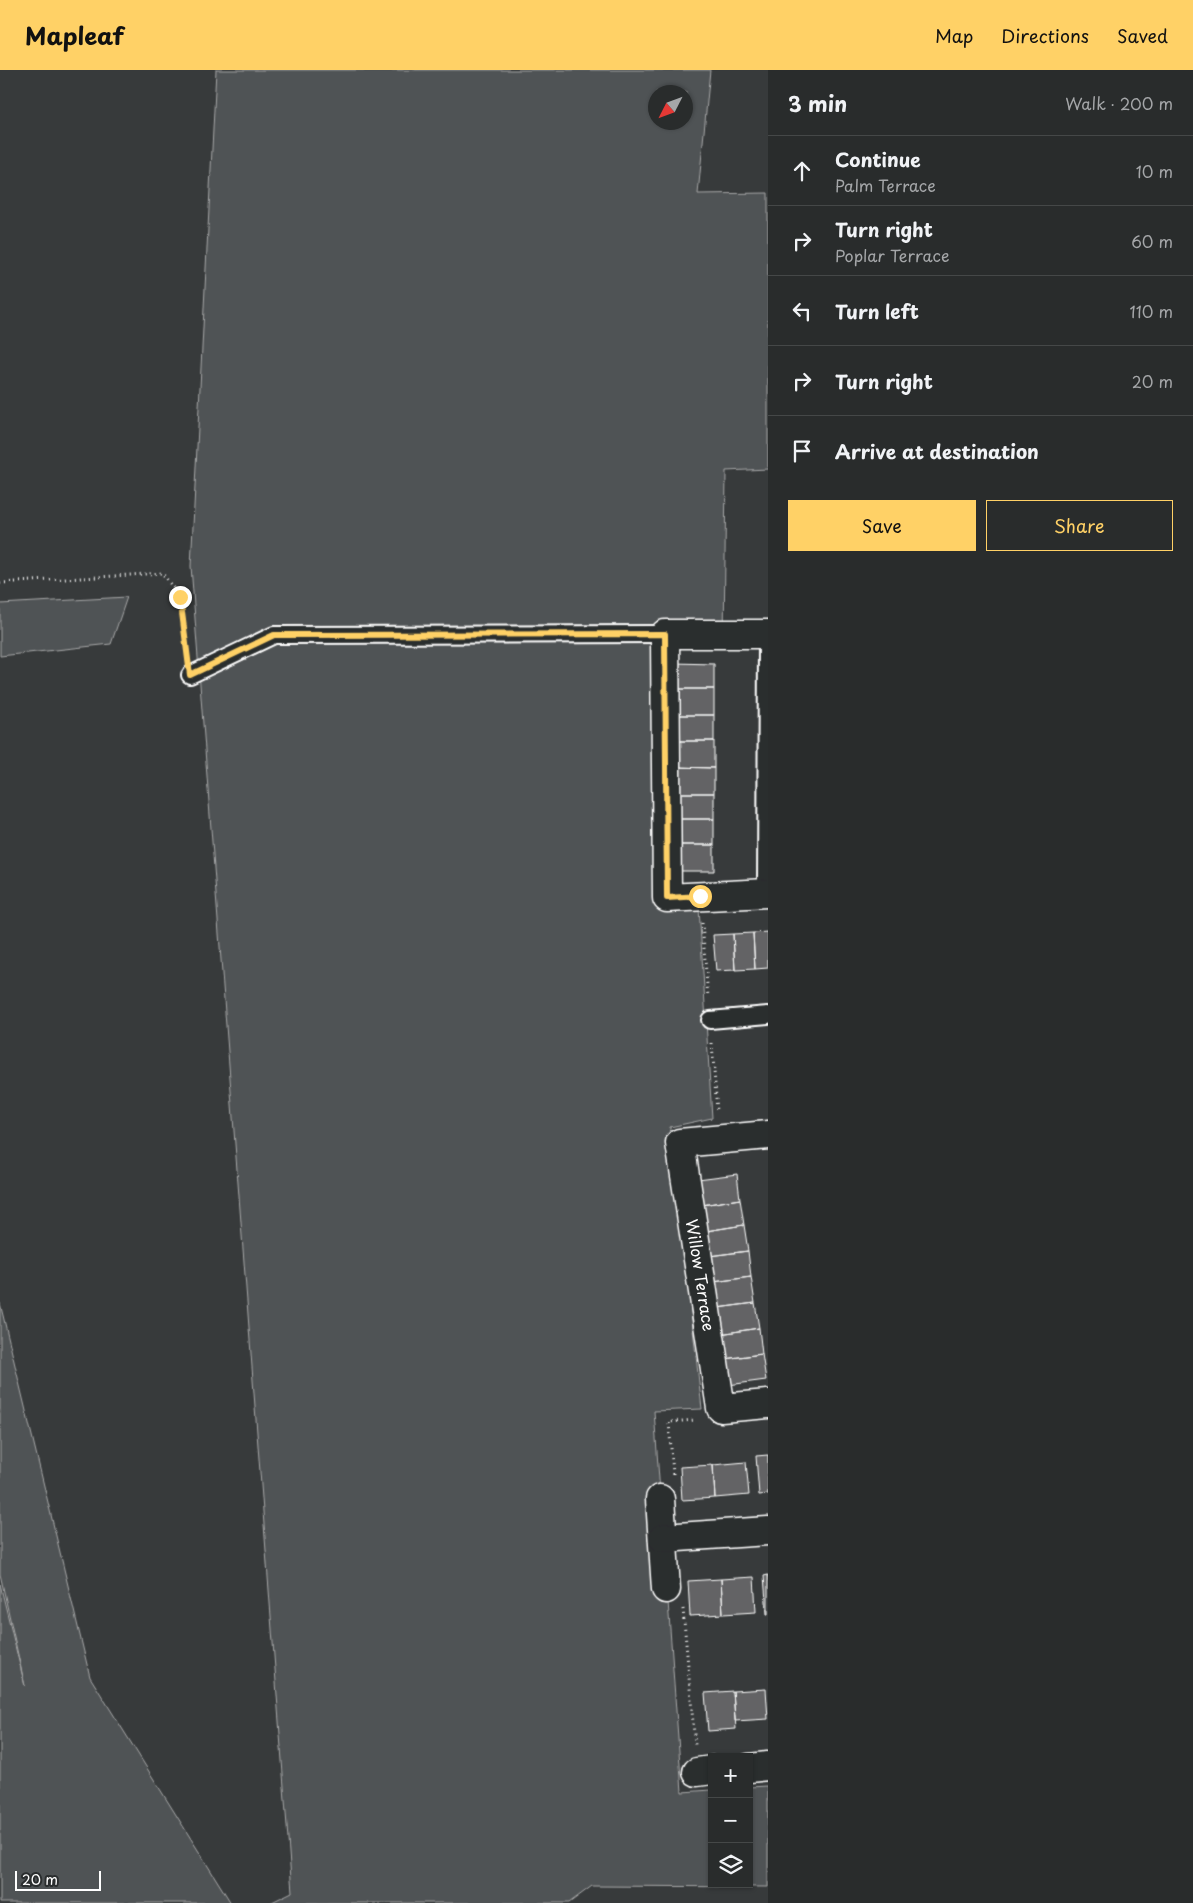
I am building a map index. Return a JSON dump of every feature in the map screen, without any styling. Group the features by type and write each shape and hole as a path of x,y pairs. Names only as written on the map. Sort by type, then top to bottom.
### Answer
{"street":[{"path":"767,893 667,898 665,634 768,634"},
{"name":"Willow Terrace","path":"768,1135 680,1143 721,1408 768,1404"},
{"path":"660,1499 666,1589"},
{"path":"663,1538 768,1531"},
{"path":"753,1768 768,1766"}],"lane":[{"path":"190,675 274,635 665,634"},
{"path":"767,893 768,634"},
{"path":"710,1020 768,1015"}],"path":[{"path":"0,583 162,573 180,597 190,675"},
{"path":"660,1499 675,1497 669,1422"},
{"path":"666,1589 681,1587 704,1771"}],"shaded area":[{"path":"216,70 710,70 698,194 768,193 768,469 726,471 724,640 656,641 660,895 698,892 712,1118 670,1127 702,1409 654,1411 682,1792 708,1790 708,1887 592,1886 569,1903 270,1903 292,1892 191,566"},
{"path":"127,597 111,644 0,656 0,604"},
{"path":"0,1303 90,1677 231,1903 0,1903 0,1584 25,1686 0,1574"},
{"path":"768,1786 768,1887 753,1887 753,1787"}],"building":[{"path":"674,663 714,664 714,689 674,689"},
{"path":"674,689 714,689 714,715 674,715"},
{"path":"674,715 714,715 714,741 674,741"},
{"path":"674,741 714,741 714,768 674,767"},
{"path":"674,767 714,768 714,793 674,793"},
{"path":"674,793 714,793 714,819 674,819"},
{"path":"674,819 714,819 714,845 674,845"},
{"path":"674,845 714,845 714,871 674,871"},
{"path":"768,932 768,968 755,969 753,933"},
{"path":"753,933 755,969 735,970 733,934"},
{"path":"733,934 735,970 716,971 713,935"},
{"path":"737,1174 740,1199 702,1205 698,1179"},
{"path":"740,1199 744,1225 706,1231 702,1205"},
{"path":"744,1225 748,1251 709,1256 706,1231"},
{"path":"748,1251 751,1277 713,1282 709,1256"},
{"path":"751,1277 755,1303 717,1308 713,1282"},
{"path":"755,1303 759,1328 720,1334 717,1308"},
{"path":"759,1328 762,1354 724,1359 720,1334"},
{"path":"762,1354 766,1380 728,1385 724,1359"},
{"path":"768,1455 768,1494 759,1495 756,1456"},
{"path":"746,1462 749,1495 715,1498 713,1465"},
{"path":"713,1465 715,1498 682,1500 680,1467"},
{"path":"768,1575 768,1614 767,1614 764,1576"},
{"path":"754,1577 756,1612 723,1614 721,1579"},
{"path":"721,1579 723,1614 690,1616 688,1581"},
{"path":"766,1689 768,1719 735,1721 733,1691"},
{"path":"733,1691 736,1729 708,1731 705,1693"}],"route":[{"path":"180,597 190,675 274,635 665,634 667,898 700,896"}]}
